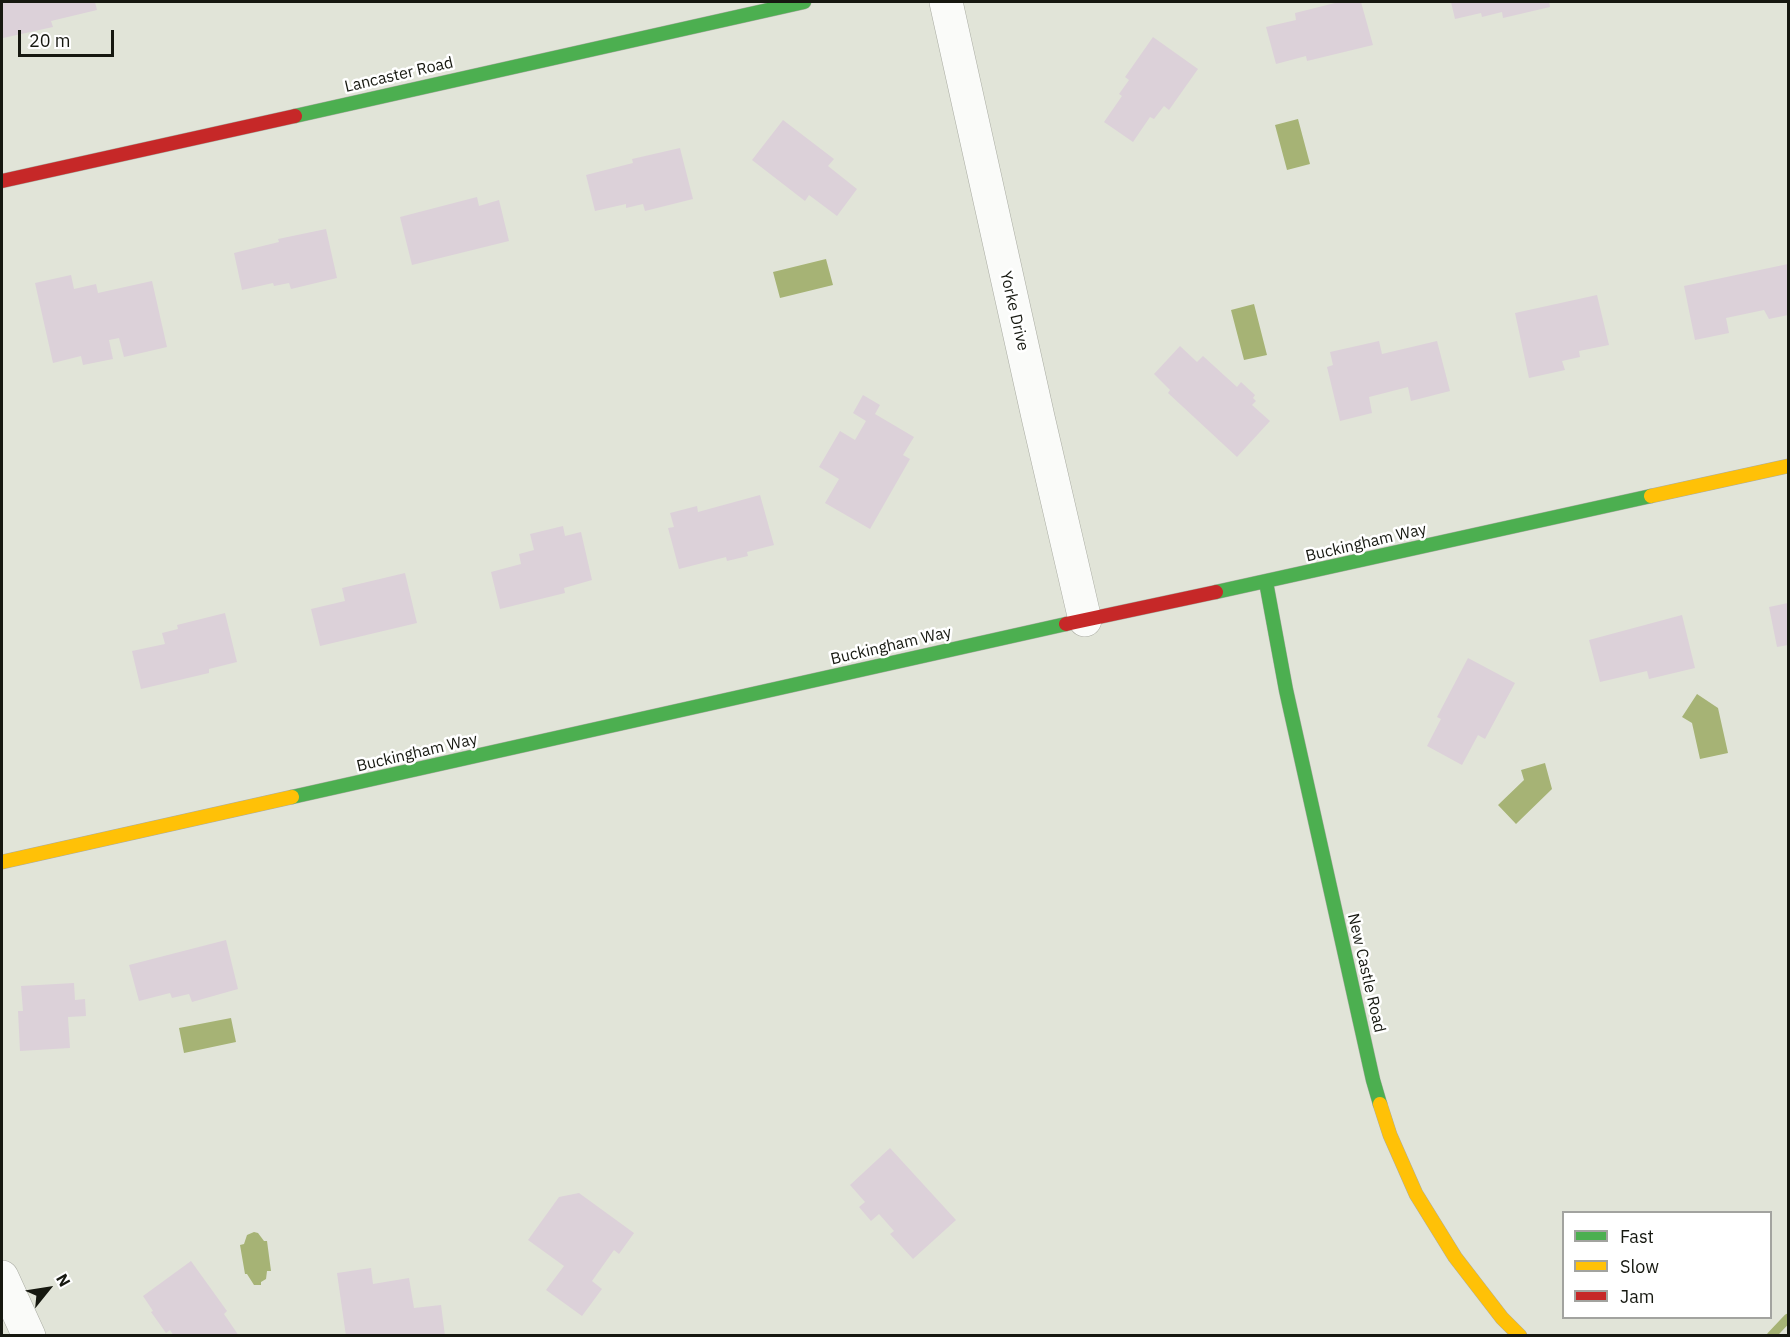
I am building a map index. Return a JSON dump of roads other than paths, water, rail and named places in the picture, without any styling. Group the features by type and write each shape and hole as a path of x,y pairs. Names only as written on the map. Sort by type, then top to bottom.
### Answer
{"street":[{"name":"Lancaster Road","path":"2,181 804,2"},
{"name":"Yorke Drive","path":"946,2 1085,620"},
{"name":"Buckingham Way","path":"2,862 1085,620 1788,466"},
{"name":"New Castle Road","path":"1266,582 1286,690 1373,1080 1390,1135 1416,1194 1455,1257 1502,1318 1520,1335"},
{"path":"2,1277 29,1335"}],"waterway":[{"path":"1771,1336 1788,1318"}]}
